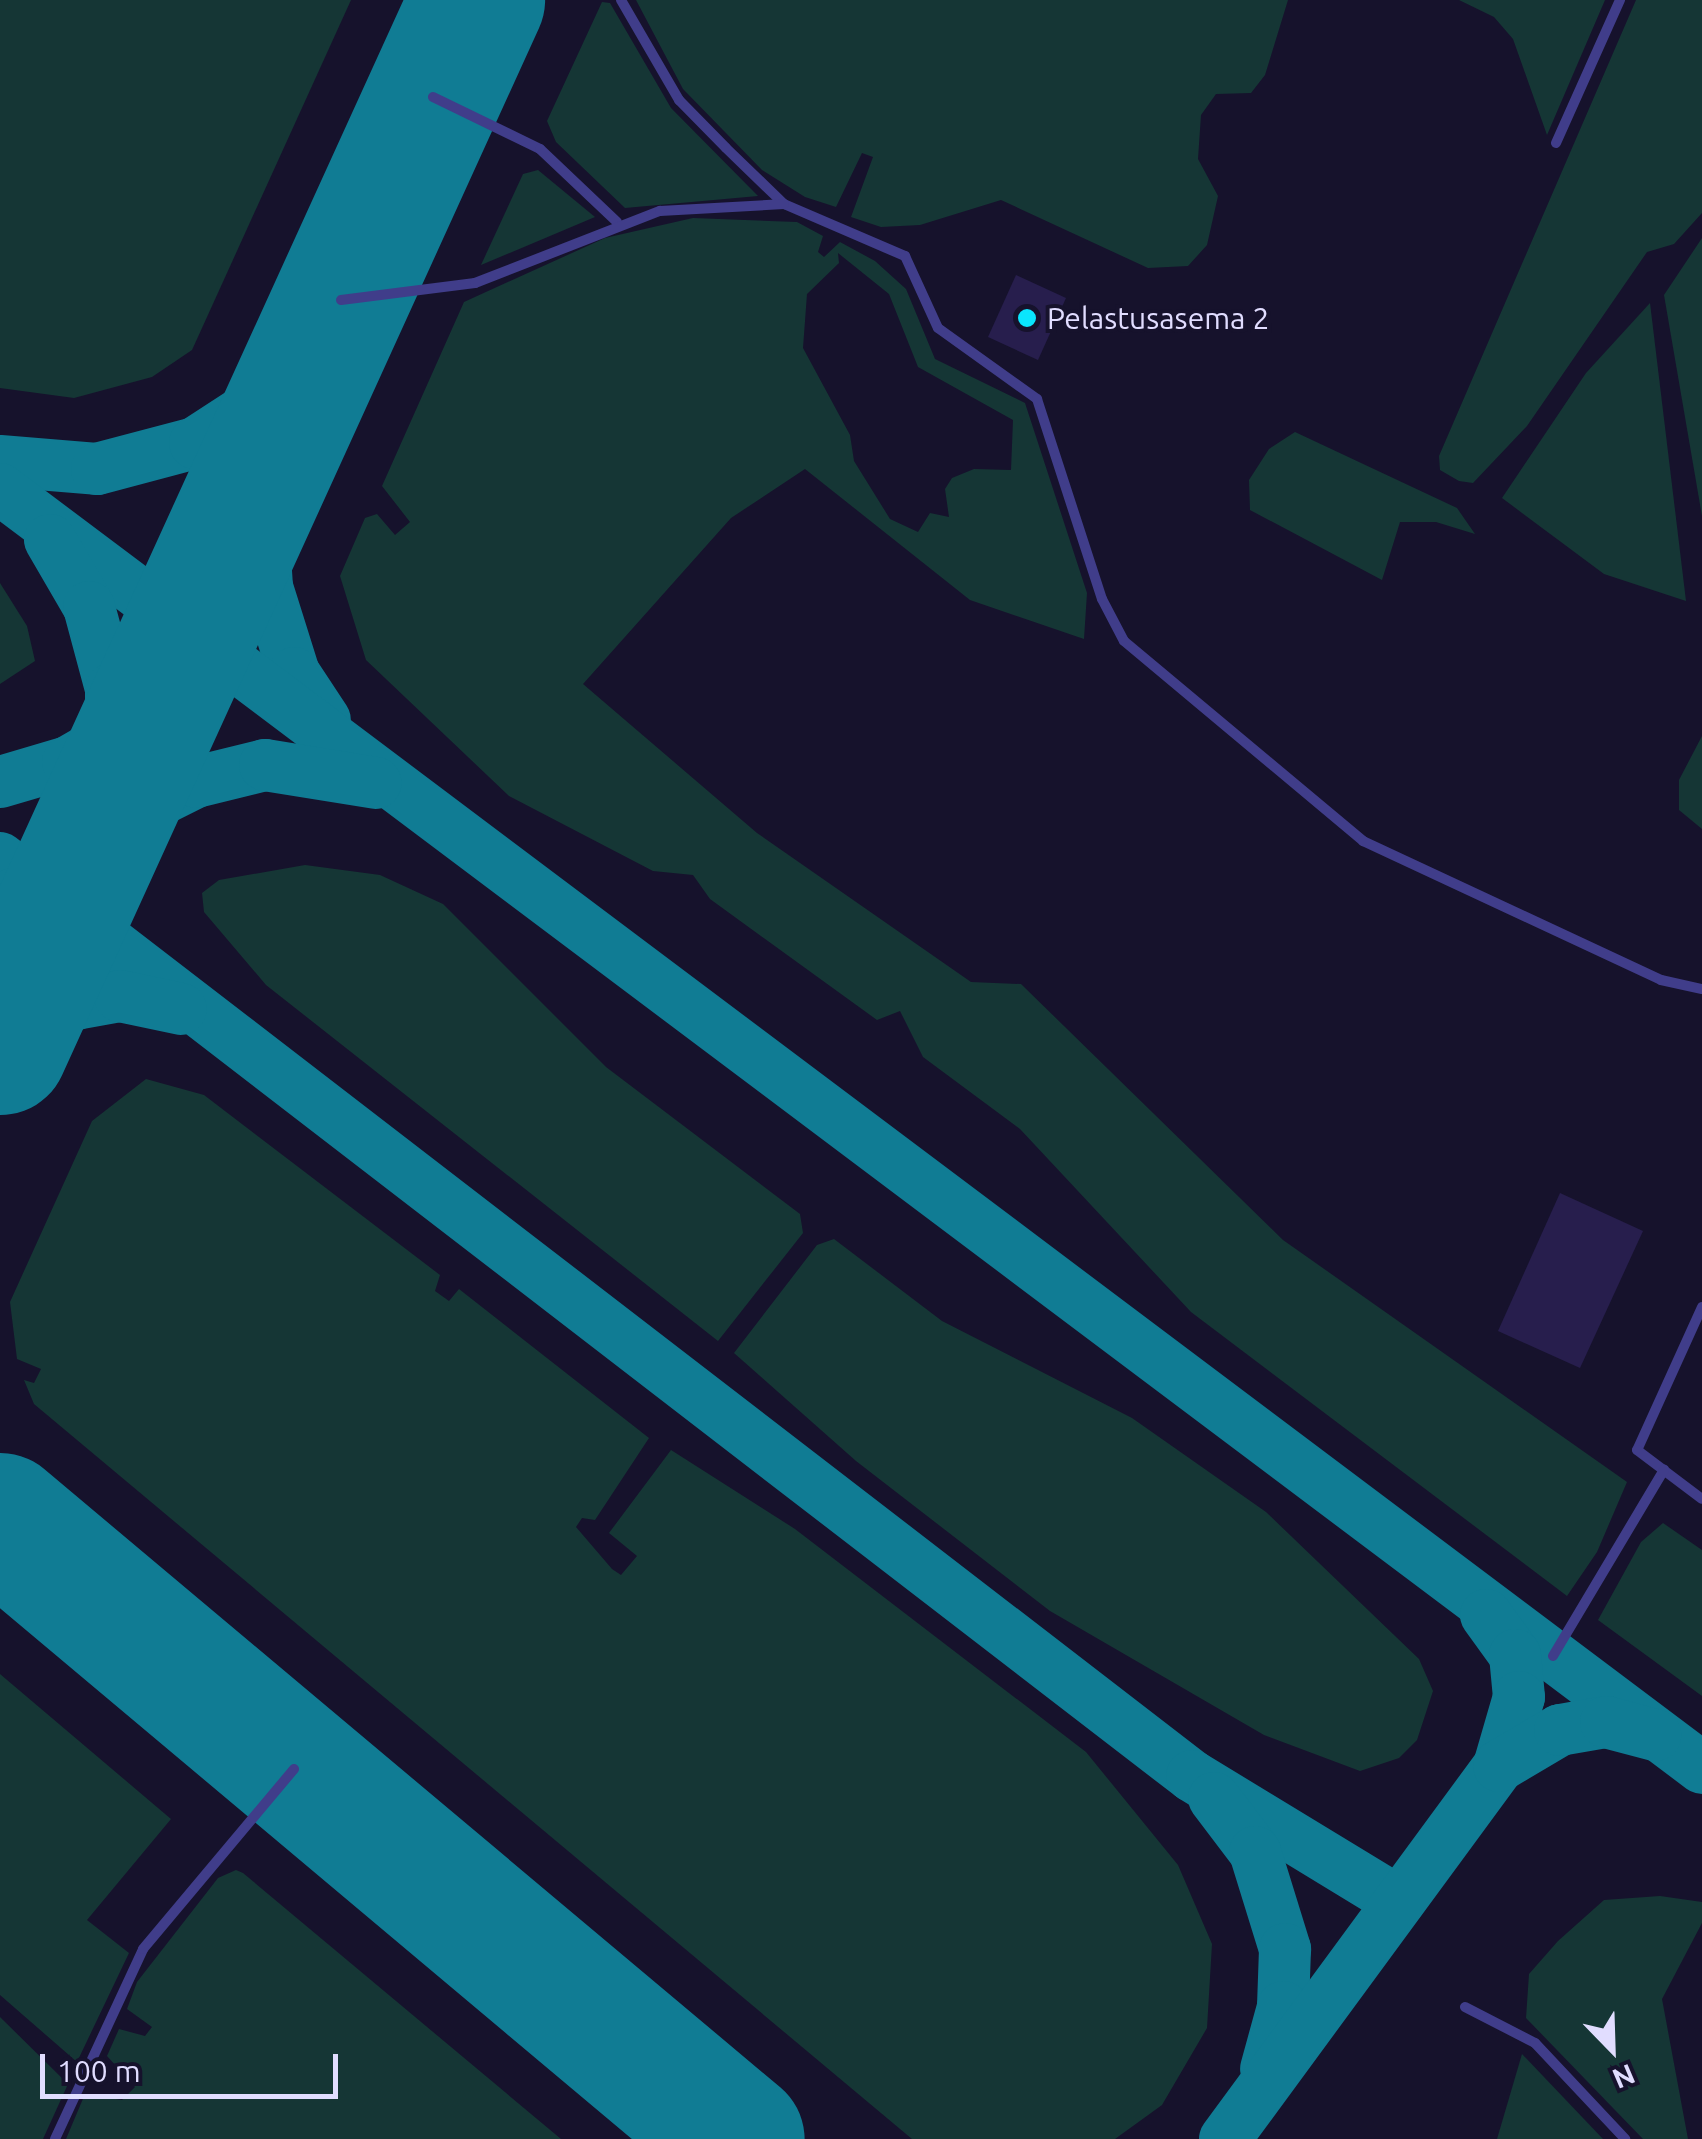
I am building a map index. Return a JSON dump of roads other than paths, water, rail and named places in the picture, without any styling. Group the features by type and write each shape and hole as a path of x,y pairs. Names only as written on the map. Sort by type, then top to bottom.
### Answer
{"lane":[{"path":"621,0 679,100 784,204 905,256 938,328 1026,386 1051,431 1102,598 1124,640 1316,808 1389,854 1661,980 1702,989"},
{"path":"1556,142 1620,0"},
{"path":"433,97 540,149 617,222"},
{"path":"340,300 475,282 617,222 660,211 784,204"},
{"path":"1702,1307 1637,1450 1702,1499"},
{"path":"1553,1656 1664,1470"},
{"path":"55,2139 143,1949 294,1768"},
{"path":"1464,2008 1535,2044 1625,2139"}],"place":[{"name":"Pelastusasema 2","path":"1027,318"}]}
